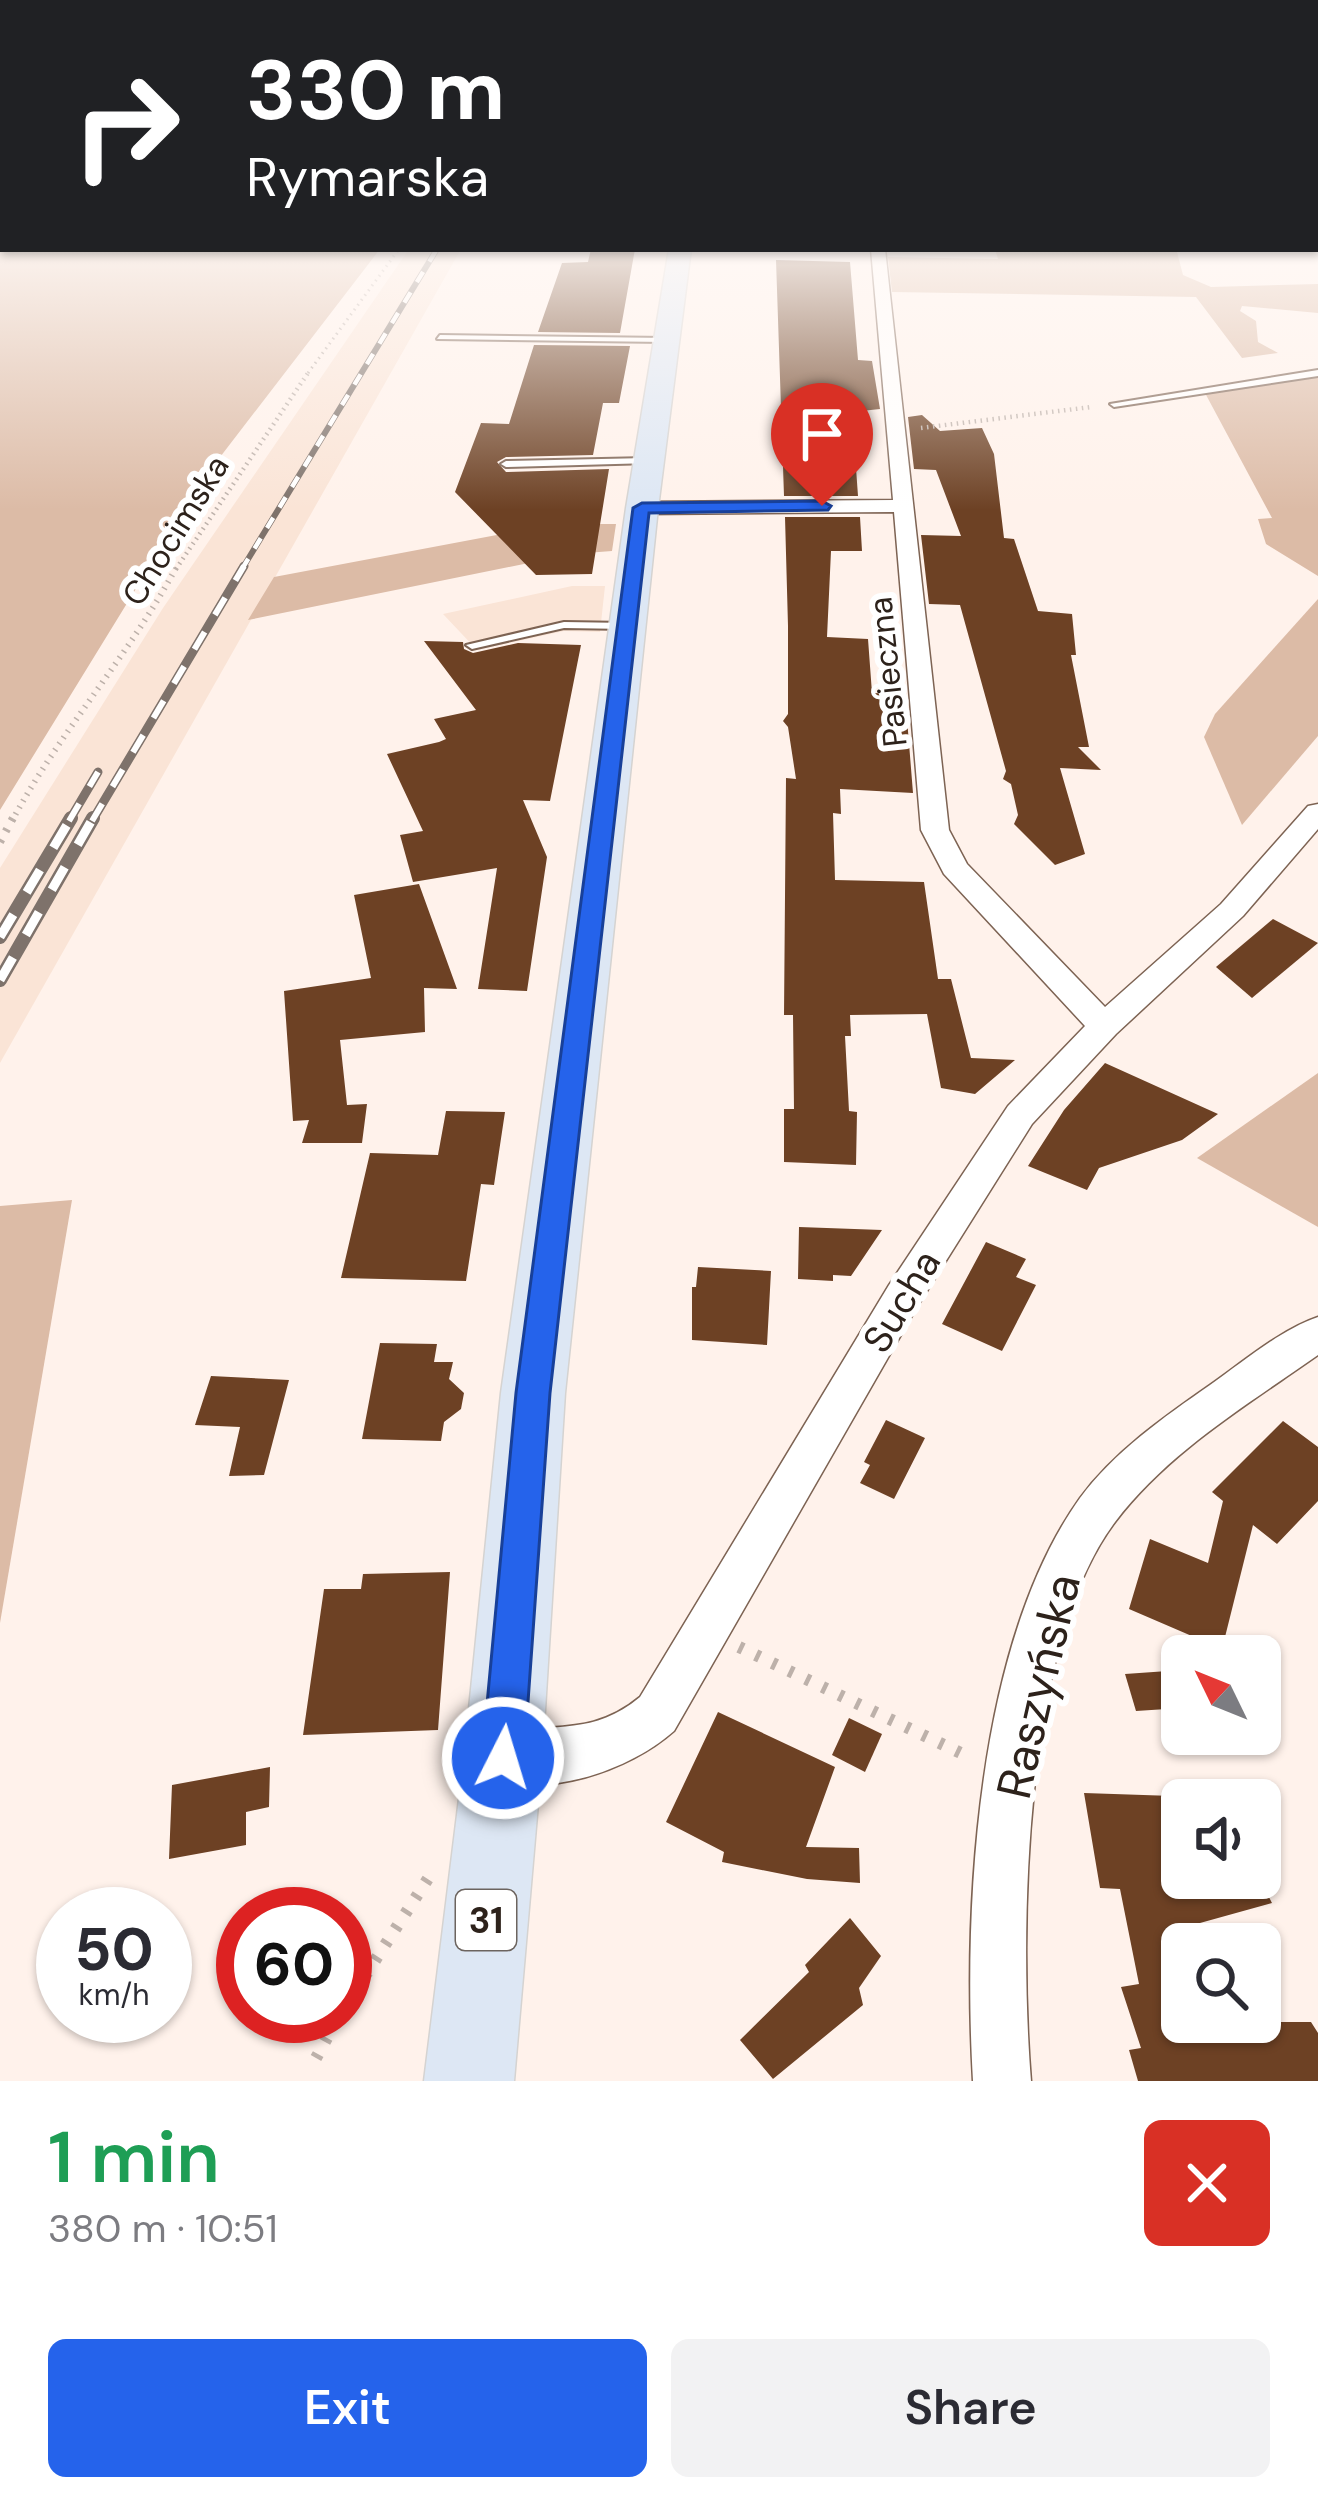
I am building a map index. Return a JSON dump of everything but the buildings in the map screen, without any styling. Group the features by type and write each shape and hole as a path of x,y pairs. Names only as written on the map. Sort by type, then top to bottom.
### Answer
{"main road":[{"name":"31","path":"469,2081 503,1758 533,1393 670,316"}],"street":[{"name":"Pasieczna","path":"885,316 935,830 941,848 1104,1025"},
{"path":"645,485 904,506"},
{"name":"Sucha","path":"503,1758 575,1754 616,1745 637,1734 657,1714 1019,1115 1104,1025 1232,910 1318,812"},
{"name":"Raszyńska","path":"1002,2081 994,1946 1013,1777 1054,1592 1083,1529 1142,1464 1318,1333"}],"lane":[{"path":"440,337 666,340"},
{"path":"1114,404 1318,374"},
{"path":"506,464 645,485"},
{"path":"472,645 564,625 628,626"}],"path":[{"name":"Chocimska","path":"0,842 35,778 147,622 184,552 350,316"},
{"path":"896,431 1114,404"},
{"path":"705,1631 1013,1777"},
{"path":"372,1963 443,1859"},
{"path":"316,2058 324,2043"}],"shaded area":[{"path":"0,316 328,316 204,478 0,810"},
{"path":"363,316 423,316 0,1063 0,868 163,608"},
{"path":"1210,316 1248,316 1256,321 1258,342 1278,353 1242,358"},
{"path":"1318,376 1318,576 1266,544 1258,519 1272,518 1205,393"},
{"path":"555,524 616,524 612,551 573,554 248,620 274,577"},
{"path":"572,586 605,586 600,632 564,631 477,650 443,614"},
{"path":"1318,599 1318,736 1242,825 1204,737 1215,714"},
{"path":"1318,1073 1318,1227 1197,1158"},
{"path":"72,1200 0,1623 0,1206"}],"railway":[{"path":"242,569 396,316"},
{"path":"92,821 244,566"},
{"path":"69,821 98,772"},
{"path":"0,937 71,818"},
{"path":"0,980 93,818"}],"route":[{"path":"503,1758 533,1393 642,508 822,506"}]}
